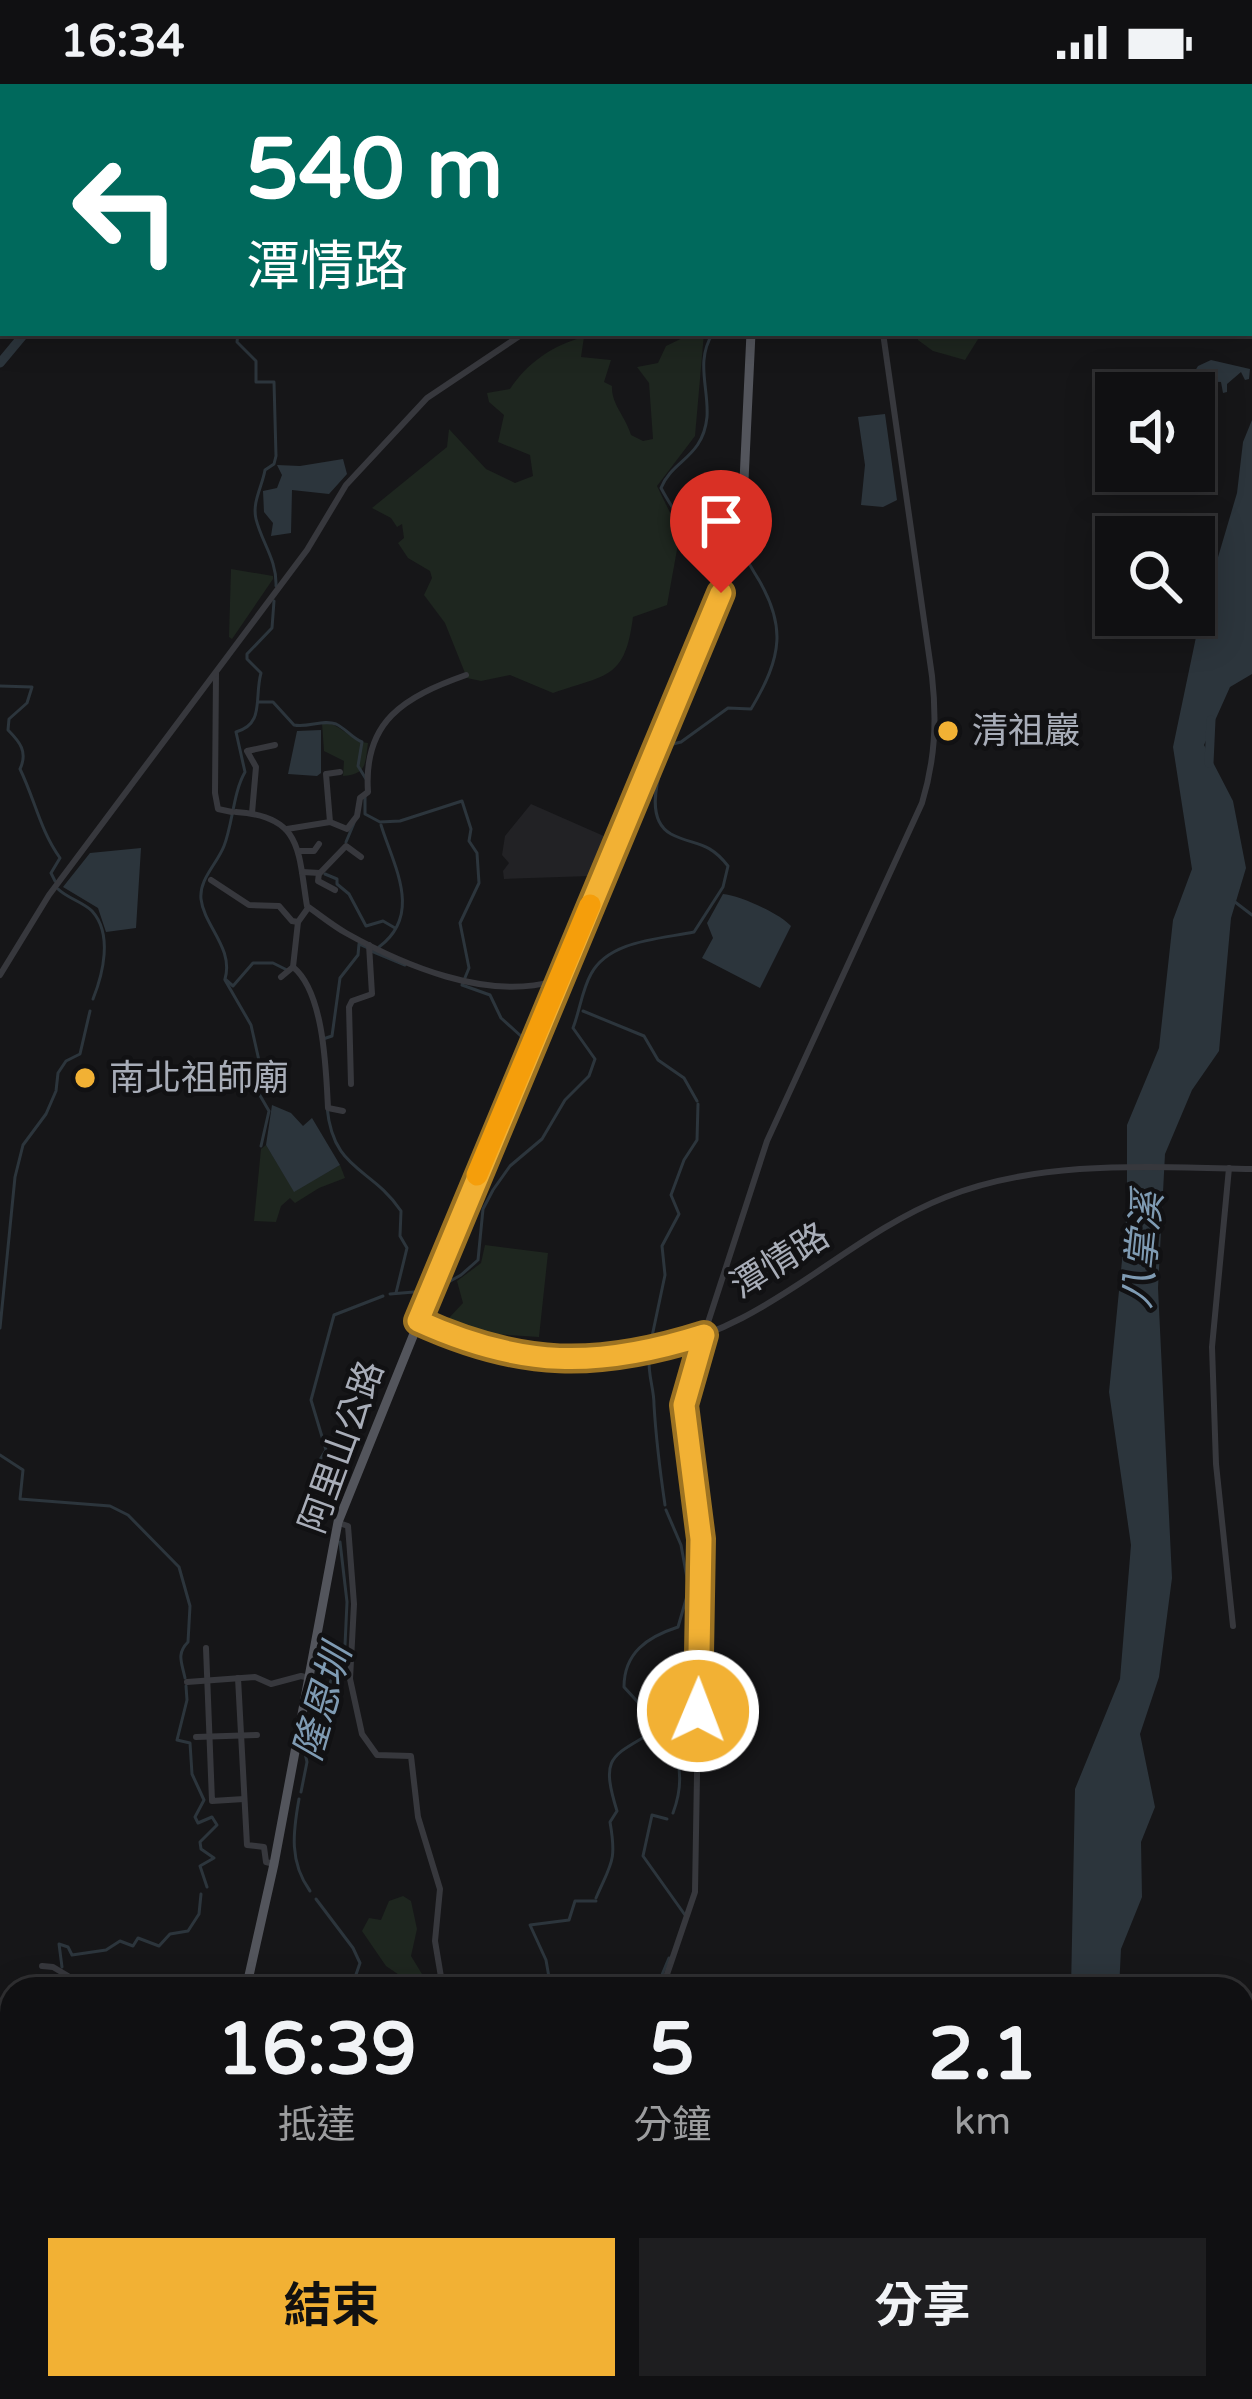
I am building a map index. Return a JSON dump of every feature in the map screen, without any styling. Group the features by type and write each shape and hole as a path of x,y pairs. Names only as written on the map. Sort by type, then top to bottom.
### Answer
{"main road":[{"name":"阿里山公路","path":"249,1977 338,1522 557,980 740,547 752,336"}],"street":[{"path":"0,975 49,895 307,550 346,485 428,398 520,336"},
{"path":"666,1977 695,1892 701,1539 684,1405 767,1141 914,820 930,775 935,740 934,693 883,336"},
{"path":"216,673 218,809 253,813 287,829 300,851 308,908 298,922 293,967 281,977"},
{"path":"287,829 330,822 347,829 357,816 360,798 368,792 368,750 384,722 423,694 466,675"},
{"path":"253,813 256,766 247,752 275,746"},
{"path":"330,822 326,774 340,772"},
{"path":"300,851 314,851 319,844"},
{"path":"335,890 318,881 319,873 346,846 362,857"},
{"path":"302,872 319,873"},
{"path":"211,880 249,905 279,906 298,922"},
{"path":"308,908 369,946 445,974 490,986 557,980"},
{"path":"351,1084 349,1007 352,1001 373,994 369,946"},
{"path":"293,967 308,986 320,1030 328,1108 344,1111"},
{"path":"1233,1626 1216,1464 1212,1347 1225,1168 1252,1169"},
{"name":"潭情路","path":"418,1321 480,1346 566,1359 648,1353 743,1318 883,1228 946,1196 1006,1179 1094,1169 1225,1168"},
{"path":"338,1522 348,1526 353,1584 352,1690 369,1748 379,1756 411,1756 416,1805 440,1889 435,1941 441,1977"},
{"path":"206,1648 212,1801 244,1799"},
{"path":"238,1678 247,1845 264,1847 266,1862 274,1864"},
{"path":"187,1682 255,1678 271,1684 308,1678"},
{"path":"196,1738 257,1735"},
{"path":"42,1966 68,1977"}],"shaded area":[{"path":"687,336 704,336 695,436 657,486 680,533 667,605 633,617 619,663 588,682 553,693 510,675 481,681 467,678 445,623 424,595 432,578 430,571 408,558 398,543 404,538 402,524 397,527 372,508 447,447 449,429 486,469 515,483 533,476 530,455 498,442 504,415 489,402 487,393 510,389 542,356 584,337 581,357 611,360 604,382 612,386 631,435 643,441 653,439 649,383 637,367 658,363 666,346"},
{"path":"917,336 980,336 965,360 933,351"},
{"path":"231,569 273,576 232,639 229,637"},
{"path":"325,722 368,743 361,770 343,776 344,761 324,751"},
{"path":"531,804 606,837 590,876 504,879 509,863 502,855 505,836"},
{"path":"266,1145 294,1191 340,1165 345,1178 295,1203 290,1198 281,1206 276,1222 254,1221 261,1149"},
{"path":"485,1245 548,1253 539,1337 448,1331 448,1319 463,1303 457,1281 481,1263"},
{"path":"403,1896 411,1901 417,1929 411,1956 420,1977 402,1977 386,1966 362,1931 369,1918 381,1920 389,1901"}],"water":[{"path":"1211,360 1250,369 1249,379 1241,372 1223,393 1215,372 1194,372"},
{"path":"885,414 897,500 883,507 861,505 865,465 858,417"},
{"path":"1252,420 1252,674 1230,687 1204,745 1233,801 1246,868 1231,918 1219,1051 1192,1090 1165,1154 1158,1288 1172,1578 1159,1677 1140,1734 1155,1807 1141,1842 1142,1897 1121,1949 1120,1977 1071,1977 1075,1789 1120,1679 1131,1545 1109,1392 1127,1210 1127,1125 1159,1048 1173,920 1192,869 1173,747 1196,636 1215,636 1215,567 1237,493 1243,442"},
{"path":"343,459 347,474 329,494 292,490 291,533 271,536 273,523 264,512 263,491 277,488 282,475 277,465"},
{"path":"321,730 321,773 288,774 297,731"},
{"path":"141,848 136,928 106,932 98,908 63,887 90,853"},
{"path":"723,894 759,906 791,926 760,988 702,958 713,938 707,923"},
{"path":"272,1105 291,1113 303,1126 312,1118 340,1165 294,1192 266,1145"}],"waterway":[{"path":"0,363 22,336"},
{"path":"238,336 237,342 256,361 256,382 274,382 276,456 265,470 255,513 276,586"},
{"name":"隆恩圳","path":"436,1289 478,1260 483,1209 493,1190 510,1166 542,1139 565,1100 589,1076 595,1059 573,1028 591,974 623,948 694,932 723,887 728,866 707,848 662,827 655,805 669,745 681,742 728,708 751,709 769,673 777,641 772,608 741,551 718,534 686,522 661,488 704,431 704,364 712,336"},
{"path":"274,601 272,628 247,654 261,673 255,716 236,732 245,772 224,846 206,878 201,899 222,947 225,979 233,986 253,963 273,963 287,970"},
{"path":"0,686 32,687 27,703 9,719 8,730 22,748 20,769 60,858 51,873 55,881"},
{"path":"258,702 273,702 294,725 336,724 362,742 358,766 366,779"},
{"name":"八掌溪","path":"1209,763 1211,720"},
{"path":"365,794 365,814 380,822 400,821 462,801 471,829 469,841 477,853 479,883 460,923 469,968 462,985 490,995 501,1018 522,1037"},
{"path":"346,842 354,823"},
{"path":"379,947 400,920 402,905 398,873 381,825"},
{"path":"325,874 337,879 349,894 366,926 383,921 395,928"},
{"path":"58,889 92,911 102,931 103,966 93,999"},
{"path":"1235,902 1252,915"},
{"path":"323,1039 332,1036 340,978 358,955 359,944 370,949"},
{"path":"369,950 405,965"},
{"path":"225,980 251,1025 260,1065 258,1092 269,1111 261,1146"},
{"path":"0,1328 15,1177 23,1145 46,1114 58,1073 66,1061 80,1054 90,1011"},
{"path":"583,1011 644,1036 658,1060 684,1078 697,1101"},
{"path":"650,1346 665,1275 662,1246 679,1214 671,1195 697,1140 698,1104"},
{"path":"327,1107 345,1157 401,1211 400,1236 407,1248 396,1293"},
{"name":"隆恩圳","path":"390,1294 426,1291"},
{"name":"隆恩圳","path":"334,1518 316,1466 326,1450 311,1400 334,1315 383,1296"},
{"path":"649,1356 665,1505"},
{"path":"0,1455 23,1470 20,1499 110,1506 128,1515 179,1567 190,1606 188,1642 181,1655 185,1678"},
{"path":"666,1510 681,1545 689,1589 678,1627 639,1648 628,1665 624,1687 661,1729 677,1758 679,1792 673,1813"},
{"name":"隆恩圳","path":"301,1792 307,1762 304,1749 345,1645 347,1602 340,1542"},
{"path":"186,1686 177,1740 190,1743 192,1774 204,1800 195,1817 198,1823 212,1817 217,1825 200,1842 201,1849 214,1858 200,1866 207,1887"},
{"path":"596,1898 613,1854 610,1822 617,1811 610,1767 621,1752 659,1728"},
{"name":"隆恩圳","path":"299,1799 296,1858 310,1891"},
{"path":"667,1819 652,1815 643,1856 685,1915"},
{"path":"62,1967 59,1944 72,1955 106,1950 120,1941 133,1946 138,1938 159,1946 170,1934 188,1931 199,1914 201,1894"},
{"name":"隆恩圳","path":"316,1899 353,1948 360,1963 355,1977"},
{"path":"549,1977 530,1925 569,1920 575,1901 596,1901"},
{"path":"661,1977 669,1958"}],"slow traffic":[{"path":"477,1175 590,905"}],"place":[{"name":"清祖巖","path":"948,731"},
{"name":"南北祖師廟","path":"85,1078"}],"route":[{"path":"698,1711 701,1539 684,1405 704,1335 648,1353 566,1359 480,1346 418,1321 721,593"}]}
